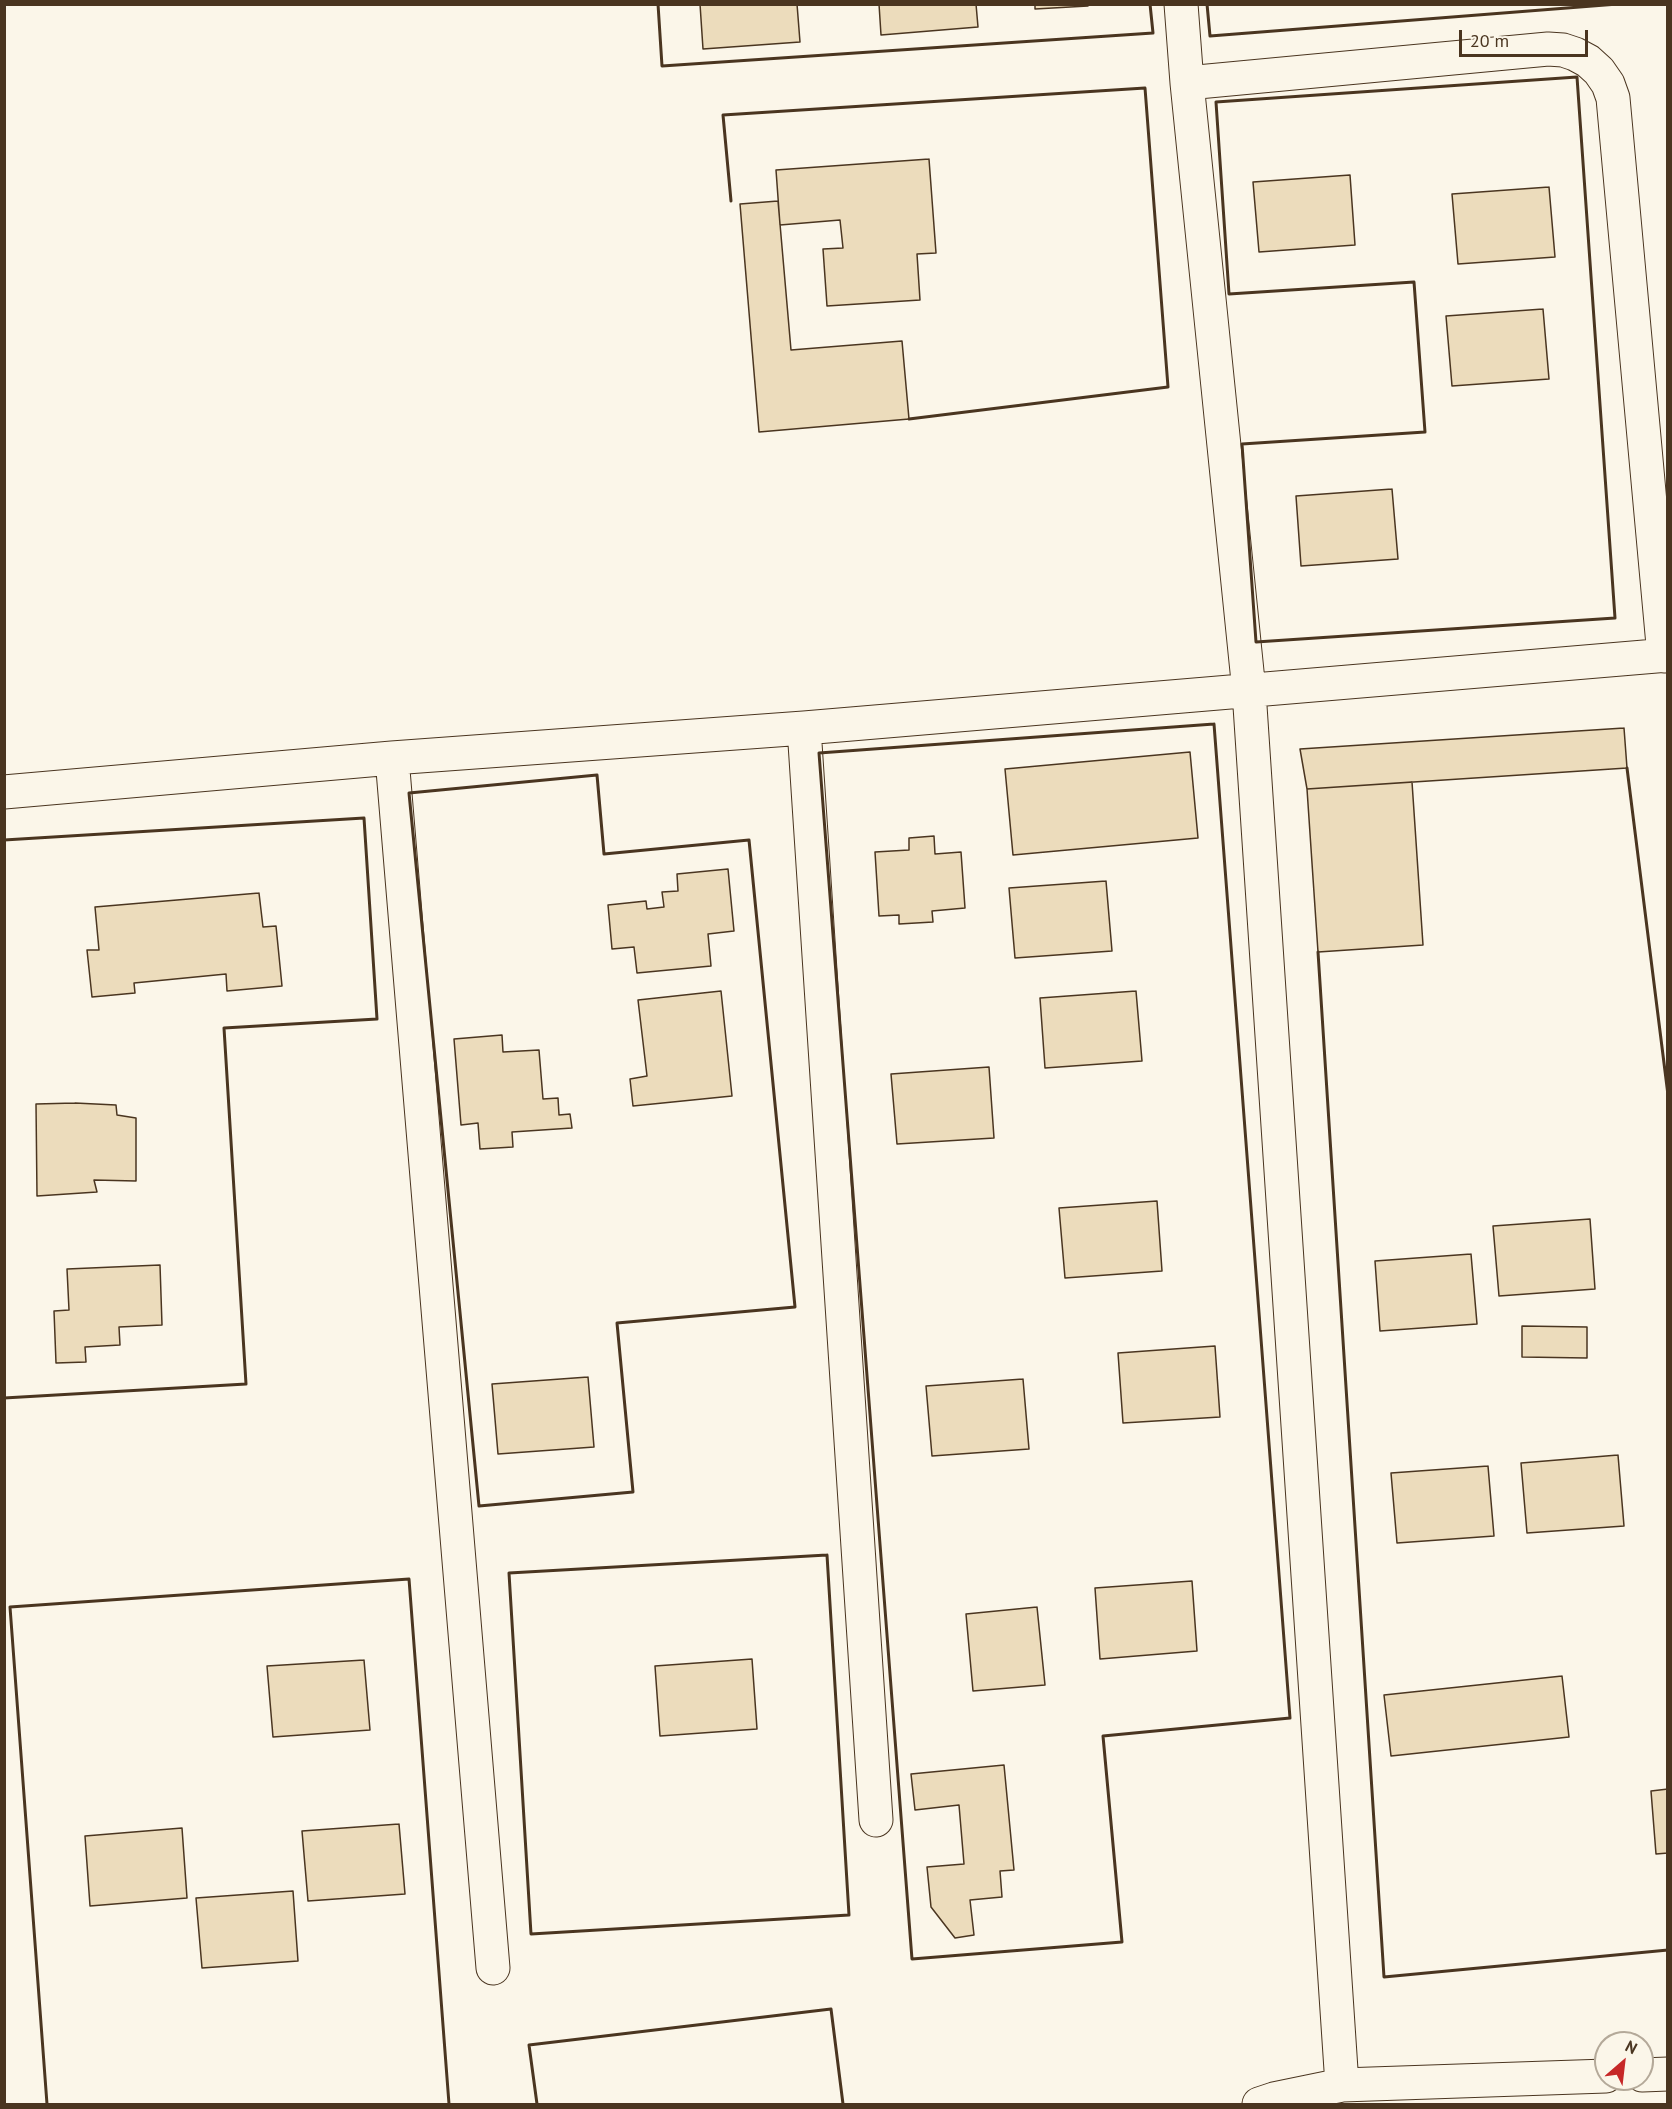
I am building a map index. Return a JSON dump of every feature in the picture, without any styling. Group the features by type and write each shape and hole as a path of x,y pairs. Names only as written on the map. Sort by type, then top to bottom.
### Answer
{"street":[{"path":"1181,4 1187,83 1249,691 1342,2085"},
{"path":"4,792 392,758 804,728 1666,655 1613,98 1608,84 1599,71 1588,61 1575,54 1548,49 1187,83"},
{"path":"804,728 876,1820"},
{"path":"392,758 493,1968"},
{"path":"1259,2104 1342,2085 1594,2076"}],"building":[{"path":"700,4 797,4 800,42 703,49"},
{"path":"879,4 976,4 978,27 881,35"},
{"path":"1035,4 1088,4 1088,6 1035,9"},
{"path":"929,159 936,253 917,254 920,300 827,306 823,249 843,248 840,220 780,225 776,170"},
{"path":"1350,175 1355,245 1259,252 1253,182"},
{"path":"1549,187 1555,257 1458,264 1452,194"},
{"path":"778,201 791,350 902,341 909,419 759,432 740,204"},
{"path":"1543,309 1549,379 1452,386 1446,316"},
{"path":"1392,489 1398,559 1301,566 1296,496"},
{"path":"1624,728 1627,768 1307,789 1300,749"},
{"path":"1190,752 1198,838 1013,855 1005,769"},
{"path":"1412,782 1423,945 1318,952 1307,789"},
{"path":"934,836 935,854 961,852 965,908 932,911 933,922 899,924 899,915 879,916 875,852 909,850 909,838"},
{"path":"728,869 734,931 708,934 711,966 637,973 634,947 612,949 608,905 646,901 647,909 664,907 662,892 678,891 677,874"},
{"path":"1106,881 1112,951 1015,958 1009,888"},
{"path":"259,893 263,927 276,926 282,986 227,991 226,974 134,983 135,993 92,997 87,950 99,950 95,907"},
{"path":"721,991 732,1096 633,1106 630,1079 647,1076 638,1000"},
{"path":"1136,991 1142,1061 1045,1068 1040,998"},
{"path":"502,1035 503,1052 539,1050 543,1099 558,1098 559,1115 570,1114 572,1128 512,1132 513,1147 480,1149 478,1123 461,1125 454,1039"},
{"path":"989,1067 994,1138 897,1144 891,1074"},
{"path":"36,1104 116,1105 117,1115 136,1118 136,1181 94,1180 97,1192 37,1196"},
{"path":"1157,1201 1162,1271 1065,1278 1059,1208"},
{"path":"1590,1219 1595,1289 1499,1296 1493,1226"},
{"path":"1471,1254 1477,1324 1380,1331 1375,1261"},
{"path":"160,1265 162,1325 119,1327 120,1345 85,1347 86,1362 56,1363 54,1311 69,1310 67,1269"},
{"path":"1522,1326 1587,1327 1587,1358 1522,1357"},
{"path":"1215,1346 1220,1417 1123,1423 1118,1353"},
{"path":"588,1377 594,1447 498,1454 492,1384"},
{"path":"1023,1379 1029,1449 932,1456 926,1386"},
{"path":"1618,1455 1624,1526 1527,1533 1521,1463"},
{"path":"1488,1466 1494,1536 1397,1543 1391,1473"},
{"path":"1192,1581 1197,1651 1100,1659 1095,1588"},
{"path":"1037,1607 1045,1685 973,1691 966,1614"},
{"path":"752,1659 757,1729 660,1736 655,1666"},
{"path":"364,1660 370,1730 273,1737 267,1666"},
{"path":"1562,1676 1569,1737 1391,1756 1384,1695"},
{"path":"1004,1765 1014,1870 1000,1871 1002,1897 970,1900 974,1935 955,1938 931,1907 927,1867 964,1864 959,1805 915,1810 911,1774"},
{"path":"1668,1789 1668,1853 1656,1854 1651,1791"},
{"path":"399,1824 405,1894 308,1901 302,1831"},
{"path":"182,1828 187,1898 90,1906 85,1836"},
{"path":"293,1891 298,1961 202,1968 196,1898"}],"wall":[{"path":"658,4 662,66 1153,33 1150,4"},
{"path":"1207,4 1210,36 1618,4"},
{"path":"1577,77 1615,618 1256,642 1242,444 1425,432 1414,282 1229,294 1216,102 1577,77"},
{"path":"731,201 723,115 1145,88 1168,387 909,419"},
{"path":"1214,724 1290,1718 1103,1736 1122,1942 912,1959 819,753 1214,724"},
{"path":"1627,768 1668,1095"},
{"path":"597,775 604,854 749,840 795,1307 617,1323 633,1492 479,1506 409,793 597,775"},
{"path":"4,840 364,818 377,1019 224,1028 246,1384 4,1398"},
{"path":"1318,952 1384,1977 1668,1950"},
{"path":"827,1555 849,1915 531,1934 509,1573 827,1555"},
{"path":"47,2104 10,1607 409,1579 449,2104"},
{"path":"537,2104 529,2045 831,2009 843,2104"}]}
